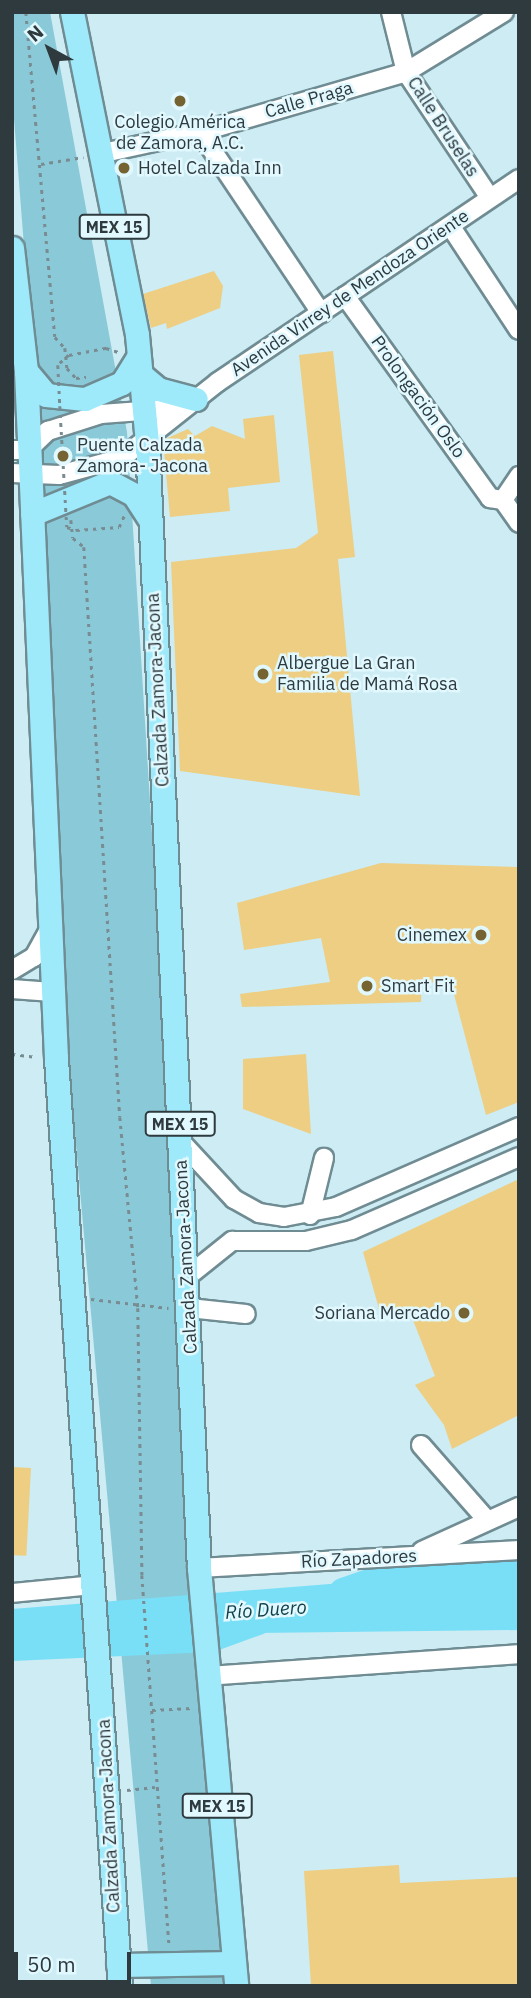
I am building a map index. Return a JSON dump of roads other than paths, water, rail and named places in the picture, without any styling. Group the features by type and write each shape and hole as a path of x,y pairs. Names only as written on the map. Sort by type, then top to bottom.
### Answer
{"main road":[{"name":"MEX 15","path":"72,12 99,154 147,442"},
{"name":"Calzada Zamora-Jacona","path":"12,248 26,371 21,461 32,514 55,1059 99,1654 119,1975"},
{"path":"26,371 46,395 85,399 122,383 133,363 158,389 189,403"},
{"name":"Calzada Zamora-Jacona","path":"147,442 200,1575 209,1708 236,1986"},
{"path":"32,514 110,482 134,495 150,520"},
{"path":"119,1975 170,1964 234,1963"}],"street":[{"name":"Calle Bruselas","path":"391,12 406,72 490,198"},
{"name":"Calle Praga","path":"99,154 200,132 406,72 504,12"},
{"path":"200,132 321,313"},
{"name":"Avenida Virrey de Mendoza Oriente","path":"21,461 60,475 104,467 147,442 189,403 519,179"},
{"path":"451,227 519,330"},
{"name":"Prolongación Oslo","path":"345,296 497,499 519,523"},
{"path":"21,461 48,431 114,412 142,411 189,403"},
{"path":"497,499 519,476"},
{"path":"12,970 34,957 51,926"},
{"path":"12,989 52,992"},
{"path":"181,1142 213,1181 260,1213 310,1215 519,1127"},
{"path":"187,1277 232,1241 306,1241 352,1230 519,1157"},
{"path":"310,1215 324,1158"},
{"path":"189,1308 246,1314"},
{"path":"421,1445 487,1520"},
{"path":"413,1556 519,1507"},
{"name":"Río Zapadores","path":"200,1575 413,1556 519,1550"},
{"path":"12,1593 94,1589"},
{"path":"207,1676 519,1654"}],"water":[{"name":"Río Duero","path":"519,1569 519,1630 256,1633 12,1645 12,1609"}],"waterway":[{"path":"343,1592 398,1573 519,1564"},
{"name":"Río Duero","path":"12,1647 211,1638 258,1621"}],"place":[{"name":"Colegio América de Zamora, A.C.","path":"180,101"},
{"name":"Hotel Calzada Inn","path":"124,168"},
{"name":"Puente Calzada Zamora- Jacona","path":"63,456"},
{"name":"Albergue La Gran Familia de Mamá Rosa","path":"263,674"},
{"name":"Cinemex","path":"481,935"},
{"name":"Smart Fit","path":"367,986"},
{"name":"Soriana Mercado","path":"464,1313"}]}
